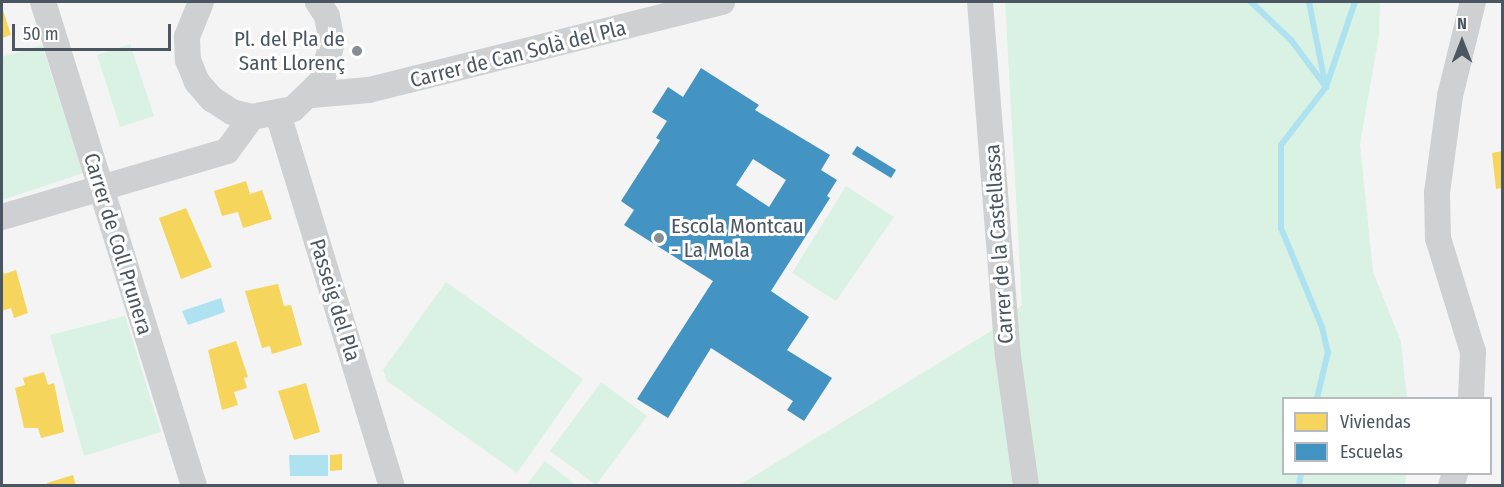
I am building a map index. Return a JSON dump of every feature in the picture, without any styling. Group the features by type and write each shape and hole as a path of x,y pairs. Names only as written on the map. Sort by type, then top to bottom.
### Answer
{"street":[{"name":"Carrer de Coll Prunera","path":"43,2 194,486"},
{"path":"201,2 187,37 188,60 197,82 212,99 232,112 252,117 278,114 312,95 330,61 332,42 327,16 318,2"},
{"name":"Carrer de Can Solà del Pla","path":"312,95 369,90 722,2"},
{"name":"Carrer de la Castellassa","path":"980,2 1008,356 1026,486"},
{"path":"1471,397 1473,351 1438,238 1437,193 1450,96 1473,2"},
{"name":"Passeig del Pla","path":"278,114 392,486"},
{"path":"2,217 227,151 252,117"}],"green space":[{"path":"1005,2 1380,2 1379,35 1360,144 1373,272 1401,342 1407,397 1282,397 1282,475 1406,475 1405,485 738,486 991,331 1022,305"},
{"path":"130,44 154,116 120,127 97,55"},
{"path":"42,45 83,173 2,200 2,57"},
{"path":"846,186 894,217 836,301 792,273"},
{"path":"446,282 583,379 517,473 387,381 383,370"},
{"path":"125,316 161,432 84,456 50,335"},
{"path":"601,382 647,416 596,485 550,451"},
{"path":"545,461 576,485 532,485 528,483"}],"water":[{"path":"221,298 225,312 188,325 182,311"},
{"path":"289,455 328,455 328,476 290,476"}],"building: Viviendas":[{"path":"2,7 11,35 2,38"},
{"path":"1502,151 1502,188 1496,189 1492,153"},
{"path":"246,181 250,194 262,190 272,219 243,228 238,212 222,216 214,191"},
{"path":"186,208 212,267 181,279 159,218"},
{"path":"2,267 4,274 16,270 28,313 14,318 11,308 2,311"},
{"path":"278,284 284,306 291,305 302,345 272,354 270,346 262,348 245,291"},
{"path":"236,341 248,377 244,378 247,388 234,392 238,405 222,410 208,350"},
{"path":"44,372 48,385 54,383 64,432 41,438 38,428 24,428 15,388 25,385 23,378"},
{"path":"306,383 320,432 294,440 278,391"},
{"path":"342,454 342,470 330,471 330,455"},
{"path":"73,475 76,486 48,486 47,483"}],"building: Escuelas":[{"path":"701,68 759,105 755,110 830,155 821,170 837,180 827,196 830,198 771,291 809,317 787,350 832,378 804,421 787,410 793,401 711,348 668,418 637,399 713,281 624,225 634,210 621,201 660,140 656,138 667,121 652,112 668,87 683,97","holes":["753,159 786,180 769,207 736,185"]},
{"path":"857,146 896,170 891,178 852,154"}],"waterway":[{"path":"1251,2 1291,40 1326,87 1281,145 1281,228 1322,327 1328,352 1317,397"},
{"path":"1309,2 1325,83"},
{"path":"1326,87 1355,2"},
{"path":"1299,486 1301,475"}],"place":[{"name":"Pl. del Pla de Sant Llorenç","path":"357,51"},
{"name":"Escola Montcau - La Mola","path":"659,238"}]}
